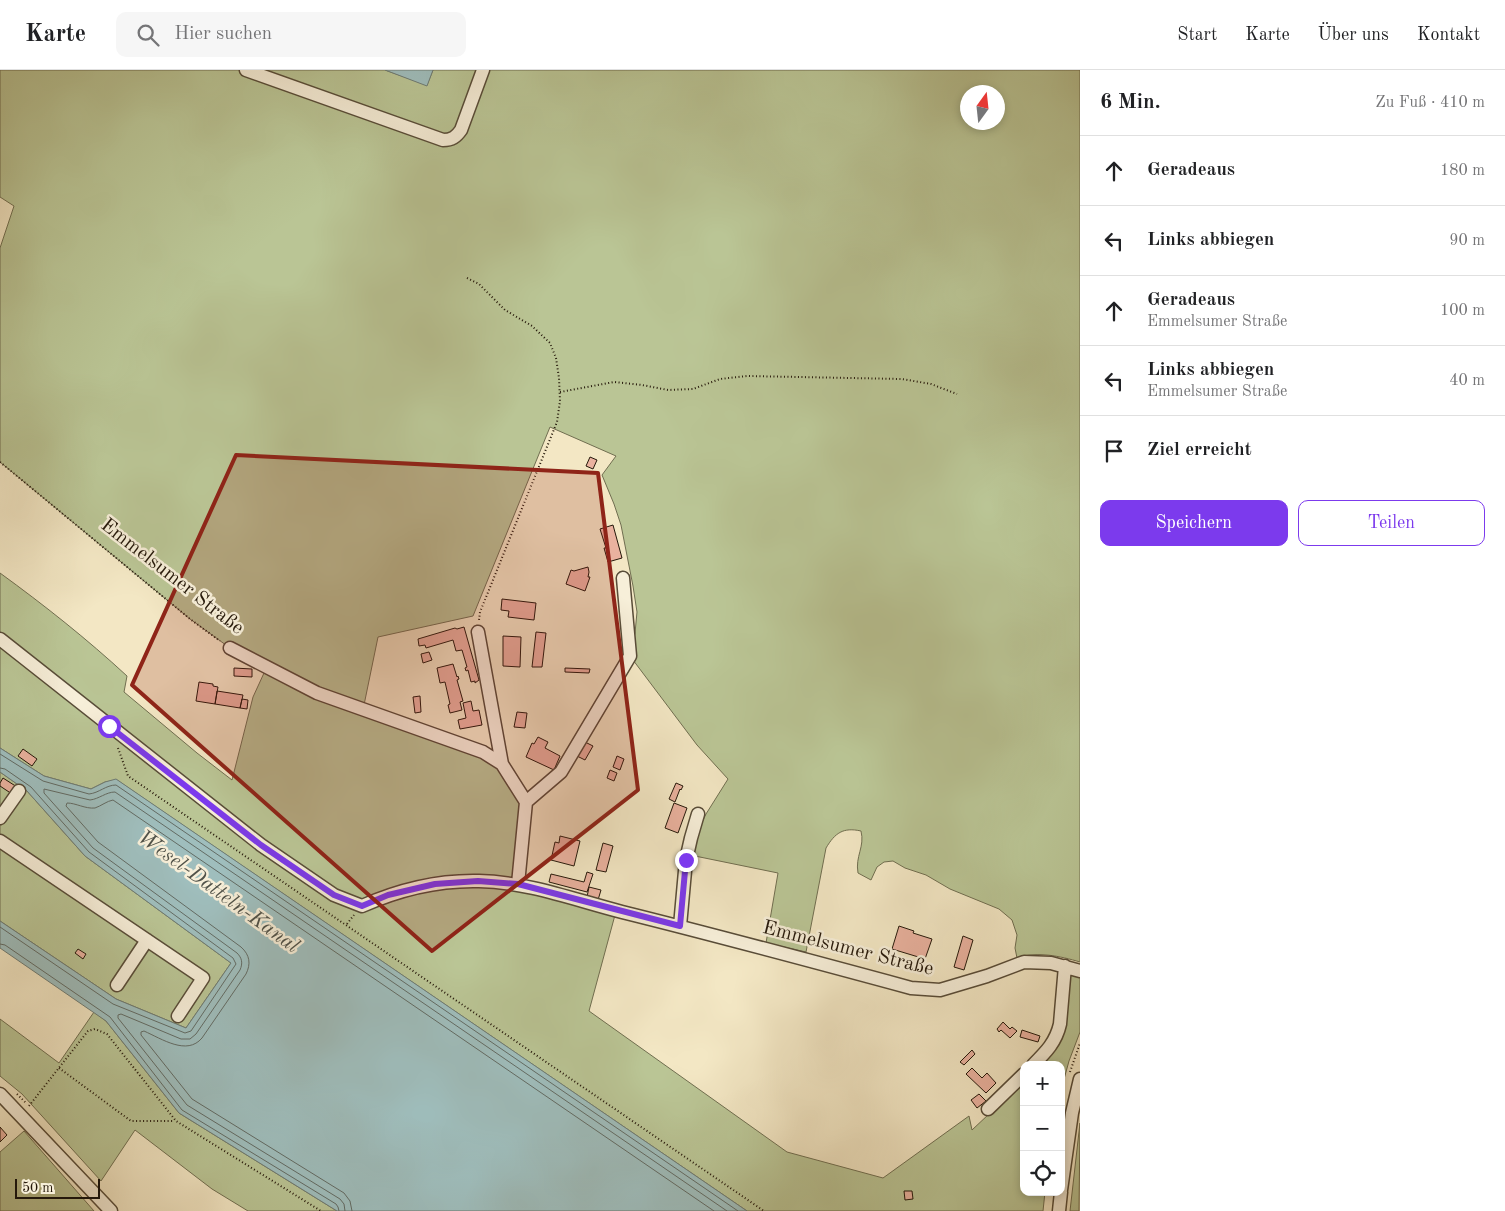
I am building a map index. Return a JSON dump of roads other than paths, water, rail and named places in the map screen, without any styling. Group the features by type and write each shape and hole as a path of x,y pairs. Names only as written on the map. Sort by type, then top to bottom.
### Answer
{"street":[{"path":"246,70 443,140 450,140 461,130 483,70"},
{"path":"518,884 526,802 561,772 630,656 623,578"},
{"name":"Emmelsumer Straße","path":"478,632 502,764 526,802"},
{"name":"Emmelsumer Straße","path":"0,639 261,845 334,895 362,906 388,895 435,884 478,881 518,884 911,988 940,990 988,976 1024,962 1052,963 1080,971"},
{"name":"Emmelsumer Straße","path":"230,648 317,693 484,752 502,764"},
{"path":"0,818 19,791"},
{"path":"680,926 686,860 698,814"},
{"path":"0,841 203,978 178,1016"},
{"path":"116,985 147,940"},
{"path":"1037,1061 1054,1042 1058,1034 1065,966"},
{"path":"988,1109 1020,1078"},
{"path":"1065,1162 1072,1112 1080,1079"},
{"path":"0,1094 111,1211"},
{"path":"1059,1211 1060,1196"}],"water":[{"path":"385,70 433,70 427,86"},
{"name":"Wesel-Datteln-Kanal","path":"0,748 44,776 91,789 116,779 747,1211 337,1211 179,1113 106,1021 0,948 0,921 116,999 186,1028 231,963 85,856 27,791 0,772"}]}
